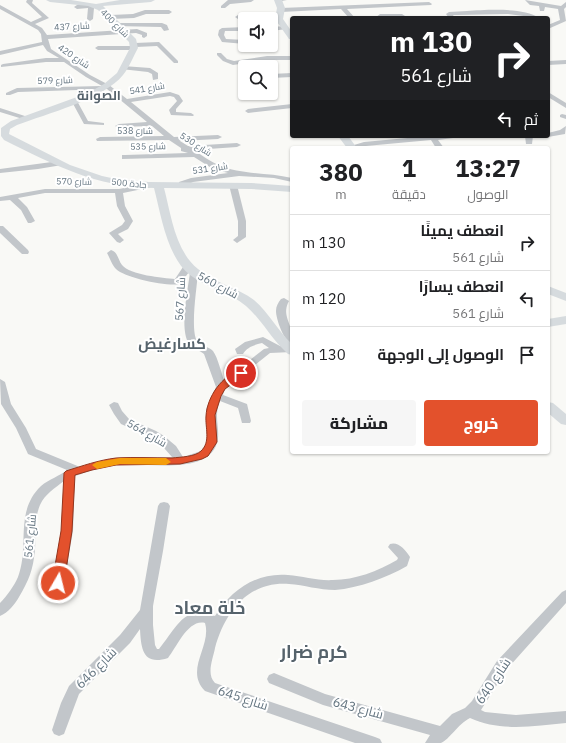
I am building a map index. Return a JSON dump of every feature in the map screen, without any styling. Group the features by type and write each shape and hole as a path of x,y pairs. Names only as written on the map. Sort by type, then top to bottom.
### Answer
{"main road":[{"name":"شارع 400","path":"26,118 106,87 116,80 134,46 125,32 103,9 93,6 50,0"},
{"path":"93,6 150,0"},
{"path":"280,0 280,13 285,28 290,34"},
{"name":"جادة 500","path":"26,118 6,128 4,134 5,136 59,163 100,179 130,184 182,184 290,189"},
{"name":"شارع 560","path":"153,185 178,250 191,270 233,292 251,304 288,348"},
{"path":"550,291 566,297"},
{"path":"550,322 566,320"},
{"path":"550,408 566,421"}],"street":[{"path":"30,0 28,2 46,18 32,23"},
{"path":"223,7 228,2 251,0"},
{"path":"528,0 542,12"},
{"path":"280,13 429,4"},
{"path":"77,7 93,6 90,19"},
{"name":"شارع 420","path":"0,7 32,23 41,30 46,46 50,50 106,87"},
{"path":"343,8 350,16"},
{"path":"111,17 134,16 145,12 168,12"},
{"path":"450,16 449,14 483,12 532,15 542,12 563,13"},
{"path":"550,21 563,13"},
{"path":"550,26 563,21 563,13"},
{"path":"380,16 402,16"},
{"path":"117,25 162,25 165,26 166,30"},
{"path":"278,28 285,28"},
{"path":"238,29 224,29 222,30 221,35 224,41 238,42"},
{"name":"شارع 437","path":"2,51 45,40 125,32 143,32 145,34 144,36"},
{"path":"98,48 159,44 176,62"},
{"path":"219,54 225,60 233,62 267,58 290,58"},
{"path":"3,66 46,60 66,60"},
{"path":"550,63 566,62"},
{"path":"123,68 150,70 155,73 155,79"},
{"path":"278,76 290,75"},
{"name":"شارع 579","path":"8,94 17,90 106,87"},
{"name":"شارع 530","path":"106,87 126,101 184,148 216,167 241,174 274,176 290,180"},
{"name":"شارع 541","path":"126,101 170,94 177,96 180,101 175,104 172,109 173,114 191,115"},
{"path":"550,95 566,106"},
{"path":"74,100 86,123 102,124"},
{"path":"248,111 290,106"},
{"path":"0,110 26,118"},
{"path":"118,130 153,131 156,126"},
{"path":"550,135 562,132 566,128"},
{"name":"شارع 538","path":"100,139 218,137"},
{"path":"358,146 364,144 433,138 439,146"},
{"path":"184,148 237,145"},
{"name":"شارع 535","path":"125,157 195,155"},
{"path":"0,171 59,163"},
{"name":"شارع 531","path":"182,184 191,180 241,174"},
{"name":"شارع 570","path":"0,199 45,191 119,191 153,185"},
{"path":"233,186 242,221 242,237 237,240"},
{"path":"119,191 121,206 129,221 125,227 113,233 120,240"},
{"path":"12,197 24,208 31,221"},
{"path":"0,228 25,252"},
{"path":"111,253 119,268 149,278 177,282 184,271 191,270"},
{"name":"شارع 567","path":"191,270 190,309 192,340 194,345 205,349 209,353 219,391"},
{"path":"284,301 280,308 288,348"},
{"path":"240,352 240,349 248,344 263,340 288,348"},
{"path":"246,421 243,406 219,391 267,351 288,348"},
{"path":"0,382 6,404 21,428 32,451 74,472 67,531 58,583"},
{"name":"شارع 561","path":"0,611 11,599 24,578 29,551 30,518 34,503 44,489 56,480 74,472 120,461 180,461 199,457 205,454 212,442 211,412 219,391"},
{"name":"شارع 564","path":"114,405 124,420 131,426 151,432 164,441 175,451 180,461"},
{"name":"شارع 646","path":"164,506 157,557 148,592 145,613 150,650 155,655 163,654 181,628 192,619 202,617 210,619 214,631"},
{"name":"شارع 645","path":"376,743 210,687 206,684 203,676 204,666 214,631 222,616 236,599 257,583 264,580 281,578 324,584 348,583 403,563 404,557 394,547"},
{"name":"شارع 640","path":"432,743 458,718 470,712 477,705 502,665 566,595"},
{"name":"شارع 646","path":"59,730 68,702 74,690 125,639 145,613"},
{"name":"شارع 643","path":"274,679 323,699 444,733"},
{"path":"470,712 484,718 516,721 566,717"}],"slow traffic":[{"path":"97,465 120,461 166,462"}],"district":[{"name":"الصوانة","path":"99,95"},
{"name":"كسارغيض","path":"172,343"},
{"name":"خلة معاد","path":"210,607"},
{"name":"كرم ضرار","path":"314,651"}],"route":[{"path":"58,583 67,531 70,473 116,462 180,461 199,457 205,454 212,442 210,415 216,396 221,387 241,373"}]}
